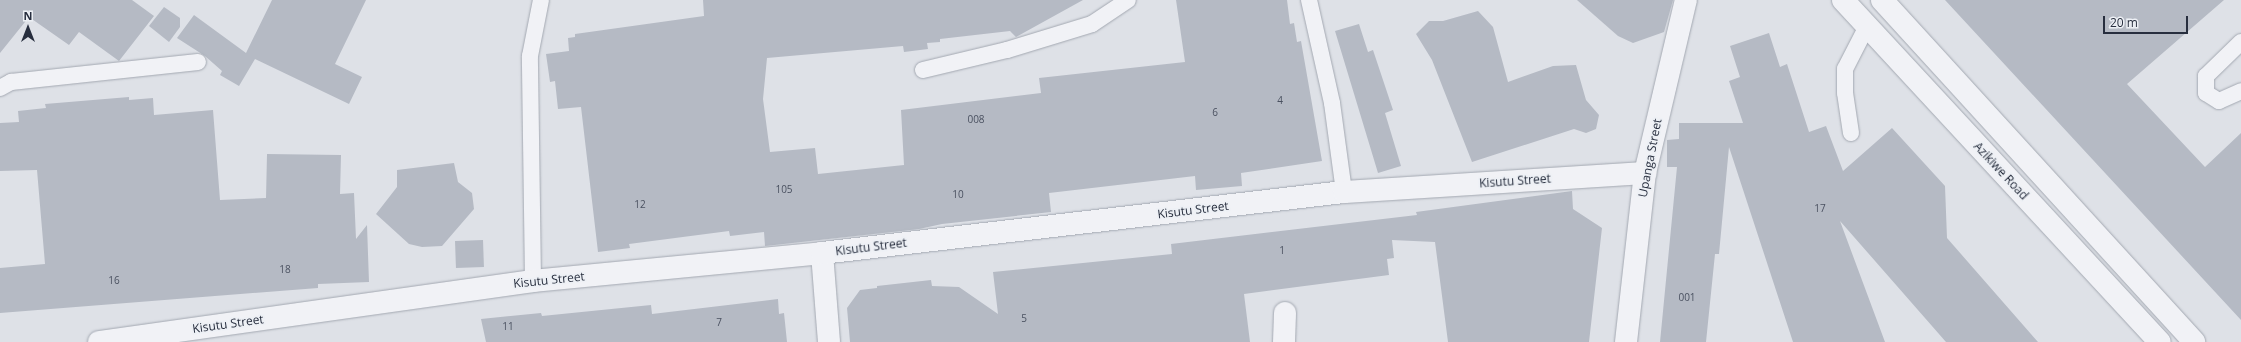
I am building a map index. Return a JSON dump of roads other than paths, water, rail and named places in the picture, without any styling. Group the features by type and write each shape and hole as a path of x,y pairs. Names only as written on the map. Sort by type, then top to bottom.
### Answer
{"street":[{"name":"Upanga Street","path":"1626,342 1645,173 1686,0"},
{"name":"Azikiwe Road","path":"1843,0 2160,342"},
{"path":"1882,0 2194,342"},
{"name":"Kisutu Street","path":"99,342 533,281 822,253 1344,192 1645,173"},
{"path":"822,253 829,342"},
{"path":"1284,342 1285,313"}],"lane":[{"path":"533,281 530,56 541,0"},
{"path":"923,70 1006,50 1092,24 1128,0"},
{"path":"1309,0 1332,103 1344,192"},
{"path":"1851,133 1845,93 1845,69 1867,26"},
{"path":"2241,42 2206,76 2206,92 2219,100 2241,91"},
{"path":"0,88 10,82 198,62"}]}
